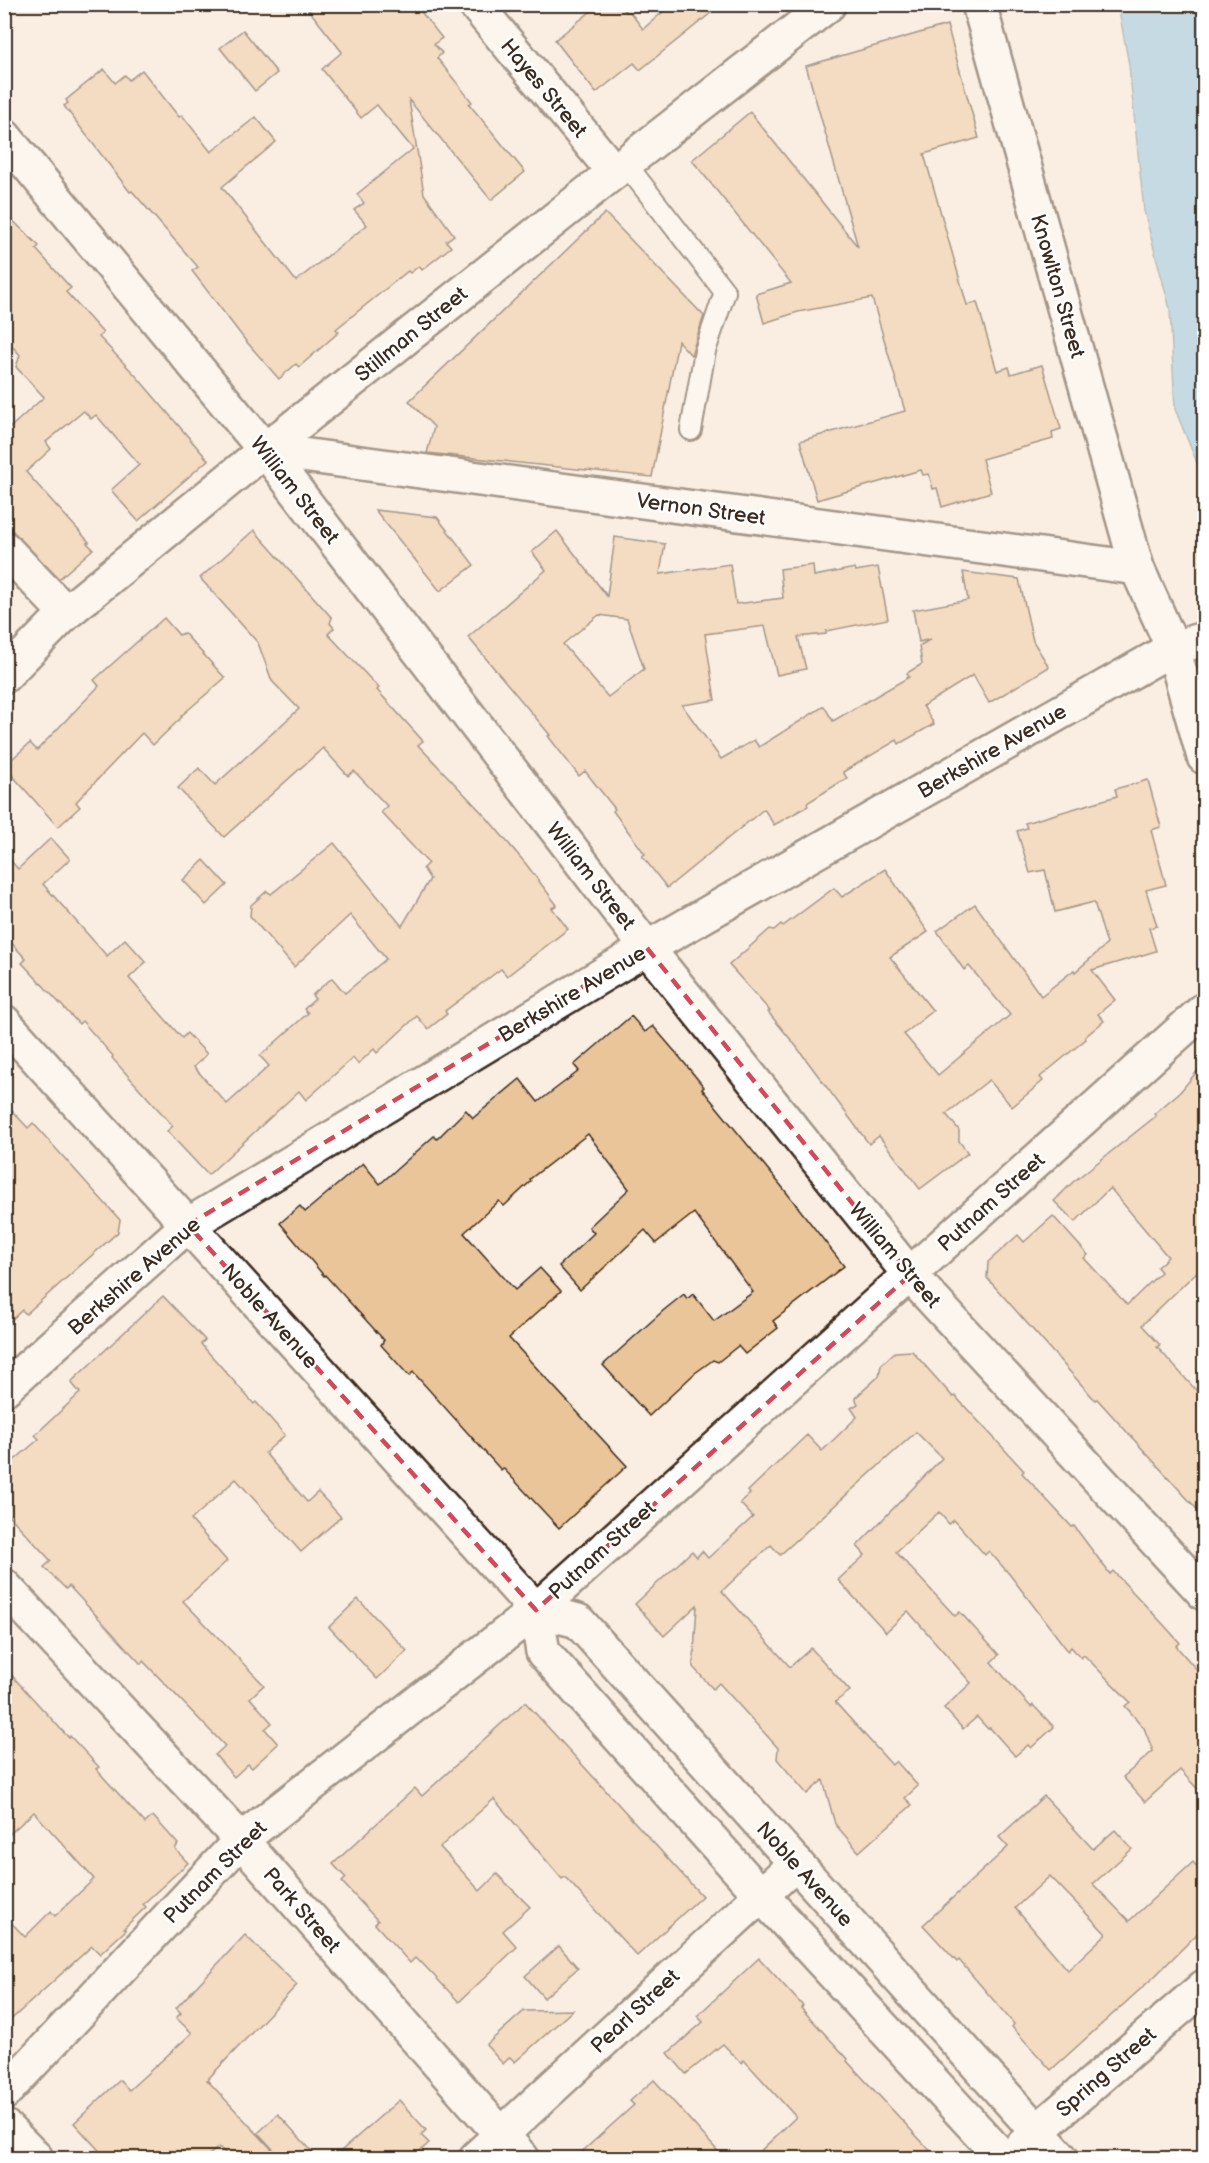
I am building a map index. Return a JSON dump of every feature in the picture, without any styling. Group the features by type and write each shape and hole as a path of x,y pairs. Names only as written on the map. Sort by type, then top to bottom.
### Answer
{"street":[{"name":"Hayes Street","path":"475,4 619,167"},
{"name":"Stillman Street","path":"4,676 66,614 265,450 619,167 829,4"},
{"name":"Knowlton Street","path":"978,4 1137,568 1173,648 1204,757"},
{"name":"William Street","path":"4,136 265,450 647,948 910,1275 1204,1593"},
{"name":"Vernon Street","path":"265,450 1137,568"},
{"path":"4,548 66,614"},
{"name":"Berkshire Avenue","path":"4,1389 188,1225 647,948 1173,648 1204,639"},
{"name":"Putnam Street","path":"4,2093 241,1840 536,1610 1204,1010"},
{"name":"Noble Avenue","path":"4,1022 536,1610 578,1621 1061,2158"},
{"name":"Park Street","path":"4,1586 241,1840 511,2147"},
{"path":"536,1610 543,1652 761,1895 1003,2158"},
{"name":"Pearl Street","path":"476,2158 511,2147 795,1863"},
{"name":"Spring Street","path":"1011,2158 1036,2132 1204,1987"},
{"path":"4,2126 36,2158"}],"lane":[{"path":"619,167 726,292 705,351 691,430"}],"highlighted area":[{"path":"647,948 910,1275 536,1610 188,1225"}],"water":[{"path":"1118,5 1204,5 1204,480 1175,409 1170,309 1144,211 1129,65"}],"building":[{"path":"304,4 415,4 442,38 434,44 442,53 437,58 472,102 469,104 525,172 491,200 409,100 424,194 454,235 446,241 451,247 422,270 419,266 410,273 408,271 336,329 339,332 299,367 296,364 279,379 245,340 192,271 198,267 132,191 130,192 64,106 68,103 66,100 104,69 115,83 125,75 129,80 142,70 179,117 182,115 211,152 256,117 276,142 222,187 296,281 367,225 354,210 364,203 357,194 413,149 377,105 361,118 322,69 342,52"},
{"path":"600,4 620,4 626,12 630,12 643,29 672,4 722,4 640,70 634,63 596,93 555,40"},
{"path":"947,25 979,138 924,154 967,305 977,302 997,371 1009,367 1011,374 1042,365 1061,429 1052,432 1053,439 982,459 991,492 942,507 937,488 933,489 929,474 923,475 921,470 817,500 800,441 905,411 872,298 798,312 764,323 756,294 791,283 692,160 750,112 858,247 806,66"},
{"path":"243,30 277,73 255,91 220,48"},
{"path":"4,212 39,246 36,249 71,288 66,292 103,333 99,337 137,377 208,460 138,521 111,490 139,465 96,415 91,419 84,411 46,442 51,449 26,472 93,549 59,579 4,522 4,433 44,397 16,367 20,355 4,337"},
{"path":"605,213 704,316 691,355 678,341 652,477 427,453 434,427 409,401"},
{"path":"375,510 437,517 474,565 440,591"},
{"path":"254,530 332,618 330,623 334,628 328,634 379,688 377,690 423,741 418,745 487,818 526,864 557,905 552,908 568,929 507,976 501,969 445,1011 447,1014 428,1029 417,1016 377,1053 374,1049 358,1064 353,1058 306,1100 299,1091 208,1175 167,1131 173,1126 82,1021 79,1024 22,963 26,959 4,935 4,853 18,869 51,838 70,859 43,884 107,956 125,939 146,962 129,978 182,1038 187,1033 207,1054 194,1067 227,1104 269,1066 260,1056 308,1013 304,1009 315,999 312,995 332,978 345,993 386,959 350,915 294,967 250,916 251,905 267,891 271,894 334,843 402,926 430,879 423,868 428,863 381,812 387,806 354,771 348,776 323,748 224,837 178,788 199,768 215,785 299,709 272,681 258,643 200,578"},
{"path":"557,531 607,596 615,537 665,544 660,574 730,564 736,604 783,598 780,569 813,565 814,576 855,568 856,571 878,567 888,619 826,631 826,634 798,637 806,669 777,675 765,626 705,634 715,700 682,705 721,759 754,740 759,747 824,706 833,721 909,677 907,673 922,664 919,646 931,639 919,642 913,610 968,600 963,572 1019,579 1033,641 1049,667 989,703 973,675 923,706 934,724 899,744 897,740 843,772 847,778 807,803 808,806 774,825 764,809 667,888 642,856 645,854 613,811 615,809 585,771 579,776 548,736 550,735 468,637 546,570 532,552","holes":["599,615 627,619 644,669 608,697 563,644"]},
{"path":"164,618 179,635 184,633 225,678 181,716 153,745 142,733 76,802 80,807 58,827 4,766 30,743 37,750 99,686 94,680"},
{"path":"1148,780 1161,827 1151,830 1166,885 1146,890 1157,926 1149,928 1156,951 1092,970 1115,1000 1098,1014 1104,1021 1040,1077 1043,1081 1012,1107 989,1080 946,1114 959,1130 959,1141 968,1153 920,1189 879,1136 869,1144 768,1012 770,1011 729,965 770,929 774,930 781,924 783,926 834,888 842,897 885,869 928,932 890,957 933,1011 904,1034 938,1075 1010,1015 969,966 964,970 937,931 975,904 1041,996 1074,970 1075,972 1107,944 1094,902 1055,912 1045,870 1030,873 1017,831 1027,828 1025,823 1117,796 1115,789"},
{"path":"204,860 227,885 206,905 183,880"},
{"path":"631,1016 645,1032 653,1026 677,1054 704,1087 702,1089 844,1266 773,1321 778,1328 745,1354 738,1346 718,1362 713,1360 695,1373 649,1416 603,1365 684,1294 687,1299 693,1294 714,1321 753,1292 694,1213 656,1243 645,1230 580,1290 559,1266 594,1233 589,1227 629,1189 588,1134 530,1179 531,1181 504,1206 499,1201 464,1233 515,1290 540,1268 561,1291 509,1338 627,1466 559,1528 503,1468 501,1470 413,1372 409,1376 381,1345 384,1340 324,1276 280,1223 300,1206 305,1212 363,1163 380,1184 434,1136 437,1139 466,1110 473,1118 520,1079 538,1102 579,1071 574,1065"},
{"path":"1204,1063 1204,1265 1142,1325 1160,1345 1157,1347 1204,1399 1204,1517 1097,1399 1095,1400 987,1278 988,1262 1018,1235 1024,1242 1053,1216 1088,1255 1084,1258 1127,1305 1161,1272 1157,1267 1168,1257 1110,1188 1075,1222 1054,1201 1073,1182 1156,1116 1154,1114 1180,1092"},
{"path":"4,1102 28,1128 33,1123 120,1220 118,1232 26,1314 22,1310 4,1327"},
{"path":"163,1296 205,1340 201,1344 285,1435 265,1453 307,1502 318,1492 341,1517 301,1552 236,1479 191,1520 227,1561 183,1601 264,1685 250,1698 272,1723 265,1729 278,1744 252,1768 248,1764 234,1777 215,1755 225,1746 143,1661 141,1664 69,1586 66,1589 44,1567 51,1561 4,1510 4,1469 39,1439 35,1435 80,1393 71,1382"},
{"path":"912,1351 1024,1471 1022,1473 1072,1527 1074,1526 1110,1574 1113,1571 1180,1643 1176,1646 1204,1678 1204,1796 1180,1770 1145,1802 1123,1777 1153,1751 1144,1728 1125,1706 1130,1702 1084,1655 1081,1658 1071,1647 1068,1651 1010,1575 989,1551 985,1555 954,1520 949,1524 939,1512 896,1552 955,1616 960,1612 999,1655 991,1662 1031,1707 1033,1705 1054,1727 1031,1748 1028,1745 1015,1756 977,1717 963,1729 944,1708 971,1683 908,1611 886,1632 838,1580 865,1555 857,1546 942,1458 916,1432 780,1555 771,1545 722,1591 790,1667 811,1648 850,1691 835,1702 892,1765 896,1761 918,1786 905,1798 912,1805 859,1852 835,1824 823,1780 807,1794 777,1759 778,1748 719,1683 713,1689 693,1667 697,1605 664,1636 635,1604 692,1551 697,1557 702,1551 708,1558 753,1517 740,1503 750,1494 748,1491 807,1435 822,1451 857,1417 851,1408 858,1404 855,1398 879,1376 881,1365 895,1352"},
{"path":"358,1599 407,1651 377,1679 329,1627"},
{"path":"4,1667 99,1767 96,1769 145,1823 153,1816 178,1844 175,1849 188,1863 143,1904 146,1907 100,1954 92,1946 4,2026 4,1915 25,1937 51,1911 55,1916 94,1879 34,1812 4,1839"},
{"path":"525,1702 702,1896 637,1956 565,1877 562,1879 494,1799 440,1847 480,1891 497,1874 530,1907 503,1931 517,1947 459,2002 421,1962 415,1958 410,1963 375,1924 378,1921 342,1882 346,1878 333,1864 415,1788 422,1796"},
{"path":"1044,1796 1093,1849 1115,1830 1132,1849 1093,1884 1129,1921 1193,1862 1204,1875 1204,1927 1155,1976 1051,2070 1012,2027 1014,2024 959,1960 957,1962 923,1925 1008,1847 999,1837","holes":["1050,1876 1106,1934 1068,1970 1015,1908"]},
{"path":"245,1935 297,1985 207,2080 280,2158 230,2158 219,2147 205,2158 106,2158 74,2123 120,2080 129,2090 192,2033 176,2018 181,2013 176,2008"},
{"path":"559,1946 578,1968 544,1998 525,1976"},
{"path":"759,1958 803,2006 801,2008 848,2059 847,2061 937,2158 753,2158 796,2117 744,2060 741,2063 723,2044 686,2074 668,2053 703,2022 697,2016"},
{"path":"573,2010 515,2062 510,2057 503,2064 486,2045 524,2011"},
{"path":"654,2080 724,2158 575,2158 634,2105 630,2101"},
{"path":"399,2100 426,2130 421,2135 429,2143 412,2158 333,2158"},
{"path":"278,2114 318,2158 281,2158 258,2133"}]}
